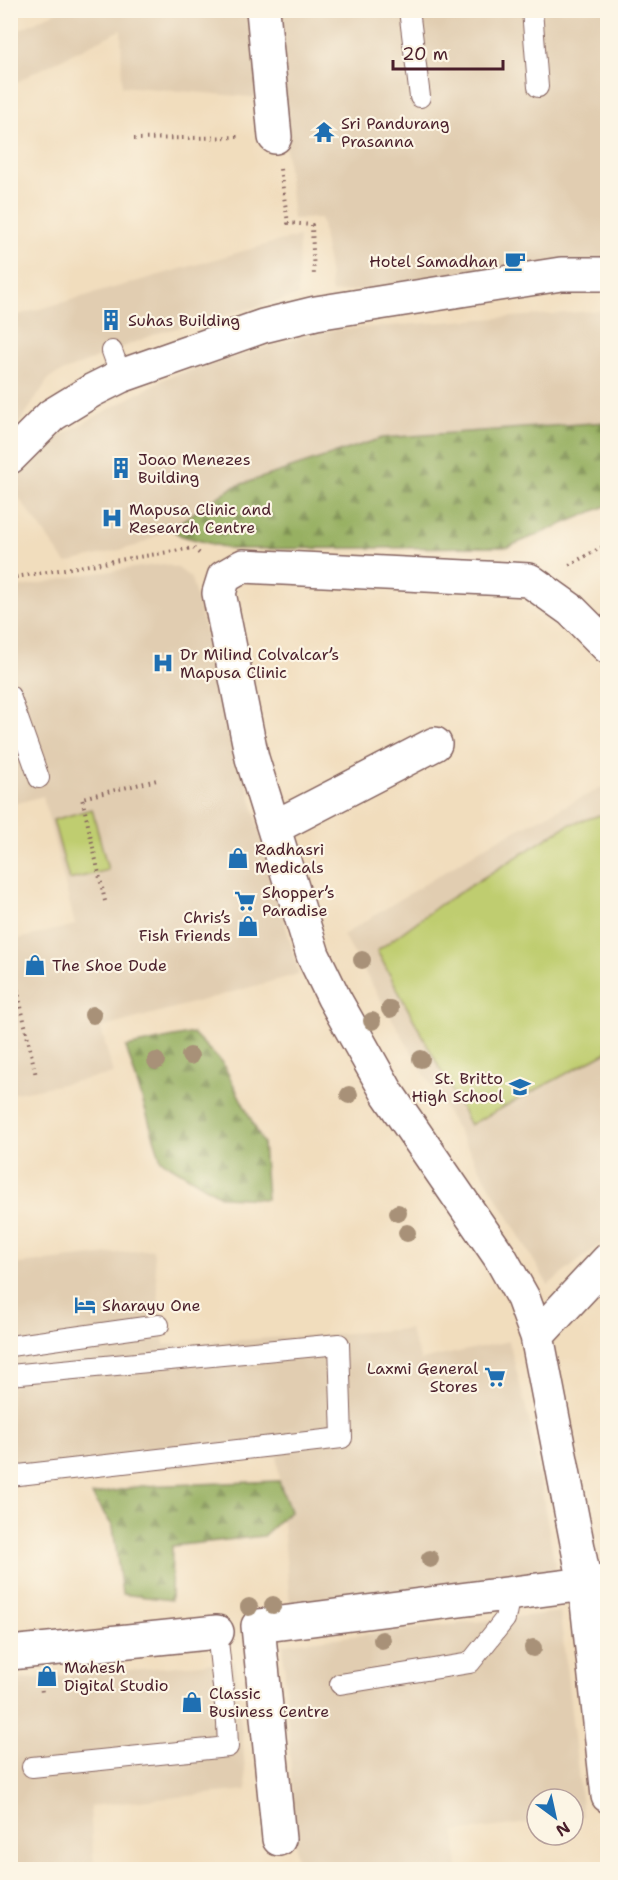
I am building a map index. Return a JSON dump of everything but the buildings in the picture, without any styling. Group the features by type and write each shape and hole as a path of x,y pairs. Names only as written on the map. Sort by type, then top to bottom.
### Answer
{"street":[{"path":"263,10 275,136"},
{"path":"12,453 52,415 93,390 117,364 316,313 561,274 608,274"},
{"path":"608,647 571,610 529,580 243,566 224,577 219,593 252,758 313,955 334,998 388,1094 500,1257 523,1298 537,1336 596,1582 608,1796"},
{"path":"275,827 435,744"},
{"path":"537,1336 608,1260"},
{"path":"279,1839 258,1626 596,1582"},
{"path":"10,1653 217,1632"}],"lane":[{"path":"408,10 420,97"},
{"path":"532,10 538,87"},
{"path":"10,696 39,778"},
{"path":"10,1346 159,1325"},
{"path":"10,1375 339,1344 342,1438 10,1476"},
{"path":"340,1684 470,1663 505,1619 510,1594"},
{"path":"32,1767 228,1747 217,1632"}],"path":[{"path":"134,139 275,136 288,224 312,225 316,313"},
{"path":"10,578 193,548"},
{"path":"105,901 82,798 157,780"},
{"path":"11,960 36,1076"}],"shaded area":[{"path":"58,11 249,11 261,98 122,86 121,30 11,86 10,34"},
{"path":"272,11 607,11 607,263 332,293 321,218 293,219"},
{"name":"Suhas Building","path":"299,237 298,296 158,333 50,377 11,436 11,317"},
{"path":"607,310 607,422 382,438 170,529 136,546 66,563 11,487 10,483 43,445 168,377 319,331"},
{"path":"163,564 178,568 191,578 299,974 101,1028 113,1074 11,1094 10,941 75,925 43,796 11,805 11,589 89,574"},
{"name":"St. Britto High School","path":"607,785 607,1239 548,1285 343,935 489,844"},
{"path":"153,1249 164,1345 409,1329 421,1360 509,1341 530,1424 556,1571 290,1604 277,1456 11,1485 10,1265"},
{"path":"560,1612 580,1787 525,1787 525,1823 455,1832 458,1869 297,1869 283,1644"},
{"path":"235,1661 247,1790 90,1806 94,1869 11,1870 11,1680"}],"green space":[{"path":"607,422 608,502 606,506 508,547 231,549 182,536 170,529 233,487 382,438"},
{"path":"92,809 108,870 69,880 53,820"},
{"path":"607,813 607,1052 470,1125 377,951 441,904 568,825"},
{"path":"193,1033 223,1064 263,1143 267,1199 222,1197 161,1160 126,1047"},
{"path":"279,1481 290,1511 263,1536 172,1546 171,1600 122,1594 113,1527 92,1495 141,1486"}],"place":[{"name":"Sri Pandurang Prasanna","path":"324,132"},
{"name":"Hotel Samadhan","path":"515,261"},
{"name":"Suhas Building","path":"111,320"},
{"name":"Joao Menezes Building","path":"121,468"},
{"name":"Mapusa Clinic and Research Centre","path":"112,518"},
{"name":"Dr Milind Colvalcar’s Mapusa Clinic","path":"163,663"},
{"name":"Radhasri Medicals","path":"238,858"},
{"name":"Shopper’s Paradise","path":"245,901"},
{"name":"Chris’s Fish Friends","path":"248,926"},
{"name":"The Shoe Dude","path":"35,965"},
{"name":"St. Britto High School","path":"520,1087"},
{"name":"Sharayu One","path":"85,1305"},
{"name":"Laxmi General Stores","path":"495,1377"},
{"name":"Mahesh Digital Studio","path":"47,1676"},
{"name":"Classic Business Centre","path":"192,1702"}]}
